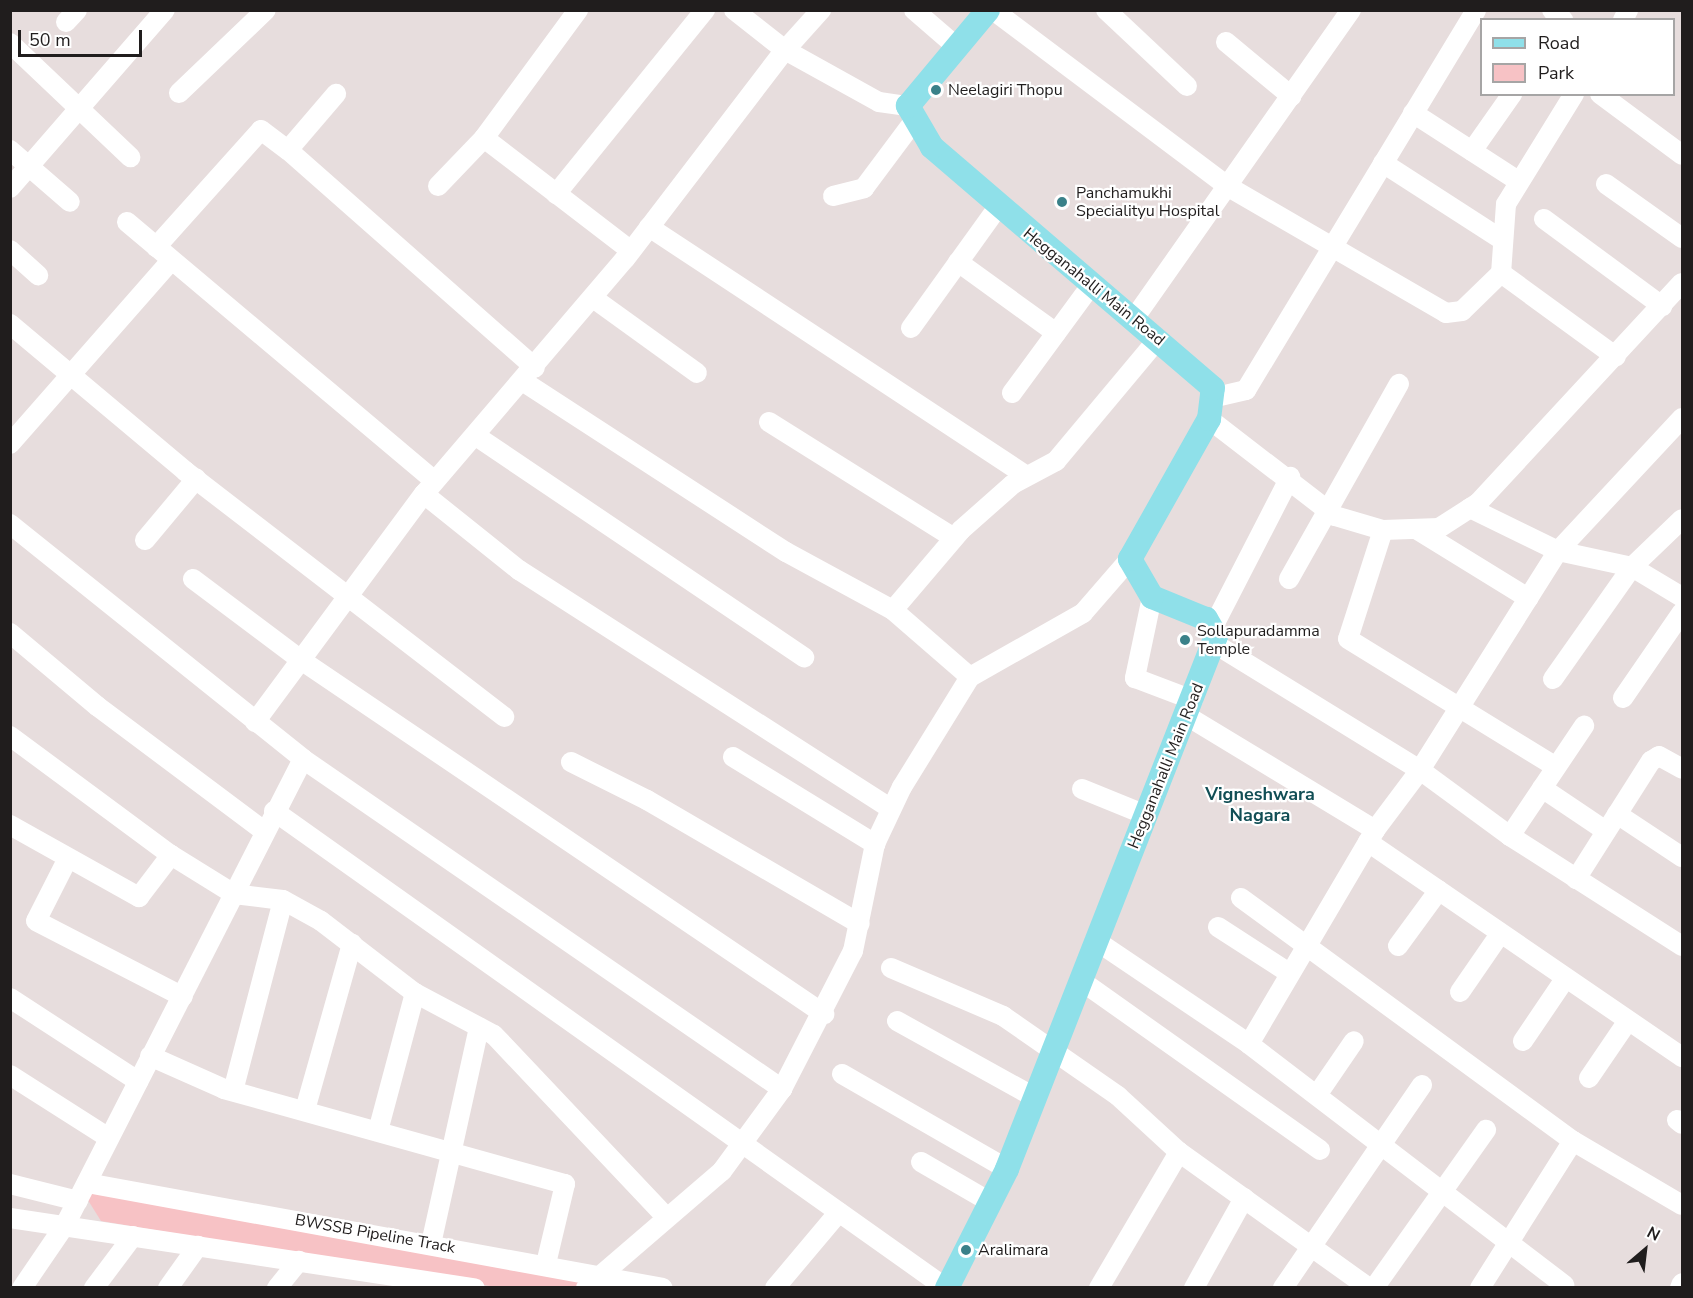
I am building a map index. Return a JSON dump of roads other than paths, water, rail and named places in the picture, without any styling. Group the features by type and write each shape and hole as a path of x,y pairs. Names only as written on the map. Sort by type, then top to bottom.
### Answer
{"main road":[{"path":"911,113 988,10"},
{"name":"Hegganahalli Main Road","path":"911,113 932,147 998,207 1090,287 1209,382 1213,408"},
{"path":"1213,408 1130,559 1152,597 1214,635"},
{"name":"Hegganahalli Main Road","path":"947,1287 1006,1169 1036,1098 1095,940 1190,708 1214,635"}],"street":[{"path":"10,188 76,109 165,10"},
{"path":"179,93 266,10"},
{"path":"438,186 484,138 578,10"},
{"path":"556,194 705,10"},
{"path":"735,10 785,50 879,102 911,113 864,189 833,196"},
{"path":"255,722 430,487 529,375 593,298 785,50 821,10"},
{"path":"914,10 958,48"},
{"path":"993,10 1227,186 1331,250 1446,313 1462,311 1501,273 1501,239 1518,181 1574,96"},
{"path":"1106,10 1187,86"},
{"path":"1132,321 1351,10"},
{"path":"1476,10 1246,390 1213,408 1325,509 1383,530 1439,528 1470,508 1616,357 1683,283"},
{"path":"1226,42 1291,96"},
{"path":"10,43 76,109 130,157"},
{"path":"288,150 336,94"},
{"path":"1472,151 1511,96"},
{"path":"1603,96 1683,155"},
{"path":"1413,113 1518,181"},
{"path":"156,247 261,130 288,150 529,375 786,552 894,610 970,677"},
{"path":"484,138 631,250"},
{"path":"10,150 70,202"},
{"path":"1383,163 1501,239"},
{"path":"1606,184 1683,238"},
{"path":"911,328 998,207"},
{"path":"1544,219 1662,306"},
{"path":"127,222 430,487 519,570 891,809"},
{"path":"649,227 1026,476"},
{"path":"10,250 38,275"},
{"path":"10,444 69,374 171,261"},
{"path":"958,262 1056,333"},
{"path":"1501,273 1616,357"},
{"path":"1012,393 1090,287"},
{"path":"593,298 697,373"},
{"path":"10,324 196,479 346,598 504,717"},
{"path":"894,610 954,538 1026,476 1056,460 1158,339"},
{"path":"1289,579 1325,509 1399,384"},
{"path":"1249,1044 1304,944 1371,836 1420,770 1460,703 1558,551 1683,418"},
{"path":"769,422 954,538"},
{"path":"476,436 804,657"},
{"path":"1290,477 1214,635 1420,770 1510,836 1683,946"},
{"path":"145,540 196,479"},
{"path":"1470,508 1558,551 1632,567 1683,597"},
{"path":"1553,679 1632,567 1683,519"},
{"path":"10,524 303,759 782,1089"},
{"path":"1416,529 1528,597"},
{"path":"1383,530 1348,639 1460,703 1556,767"},
{"path":"592,1280 722,1171 782,1089 824,1014 853,951 875,844 891,809 970,677 1083,613 1130,559"},
{"path":"193,579 301,660 824,1014"},
{"path":"1152,597 1135,678 1190,708 1371,836 1439,890 1500,934 1627,1022 1683,1057"},
{"path":"1623,698 1683,612"},
{"path":"10,633 97,706 264,831"},
{"path":"1510,836 1584,726"},
{"path":"10,736 171,855 234,894 283,900 352,944 415,993 494,1035 666,1217"},
{"path":"733,757 875,844"},
{"path":"1576,879 1655,757 1683,769"},
{"path":"22,1287 65,1225 78,1201 150,1056 183,997 274,811 303,759"},
{"path":"571,762 648,800 860,924"},
{"path":"1542,788 1606,831"},
{"path":"1082,789 1146,815"},
{"path":"274,811 741,1144 947,1287"},
{"path":"1617,814 1683,857"},
{"path":"10,825 67,860 139,897 171,855"},
{"path":"67,860 36,921 183,997"},
{"path":"1398,946 1439,890"},
{"path":"1241,898 1573,1140 1683,1205"},
{"path":"233,1091 283,900"},
{"path":"1218,927 1289,973"},
{"path":"1460,992 1500,934"},
{"path":"1095,940 1249,1044 1564,1285"},
{"path":"305,1110 352,944"},
{"path":"891,969 1003,1016 1053,1056 1118,1096 1179,1152 1369,1287"},
{"path":"1523,1041 1565,979"},
{"path":"1080,980 1320,1150"},
{"path":"378,1131 415,993"},
{"path":"10,998 138,1081"},
{"path":"897,1021 1036,1098"},
{"path":"1589,1078 1627,1022"},
{"path":"431,1244 479,1027"},
{"path":"1317,1095 1354,1041"},
{"path":"150,1056 233,1091 451,1149 565,1184 546,1264"},
{"path":"842,1074 1006,1169"},
{"path":"10,1076 109,1138"},
{"path":"1283,1287 1309,1245 1422,1085"},
{"path":"1374,1287 1486,1130"},
{"path":"1480,1287 1573,1140"},
{"path":"1099,1287 1179,1152"},
{"path":"921,1162 990,1202"},
{"name":"BWSSB Pipeline Track","path":"87,1183 546,1264 592,1280 663,1287"},
{"path":"10,1184 78,1201"},
{"path":"1194,1287 1244,1198"},
{"path":"775,1287 839,1212"},
{"path":"10,1218 298,1261 374,1280 475,1287"},
{"path":"94,1287 133,1236"},
{"path":"168,1287 198,1246"},
{"path":"277,1287 298,1261"},
{"path":"1680,1287 1683,1283"}],"place":[{"name":"Neelagiri Thopu","path":"936,90"},
{"name":"Panchamukhi Specialityu Hospital","path":"1062,202"},
{"name":"Sollapuradamma Temple","path":"1185,640"},
{"name":"Aralimara","path":"966,1250"}],"district":[{"name":"Vigneshwara Nagara","path":"1260,805"}]}
